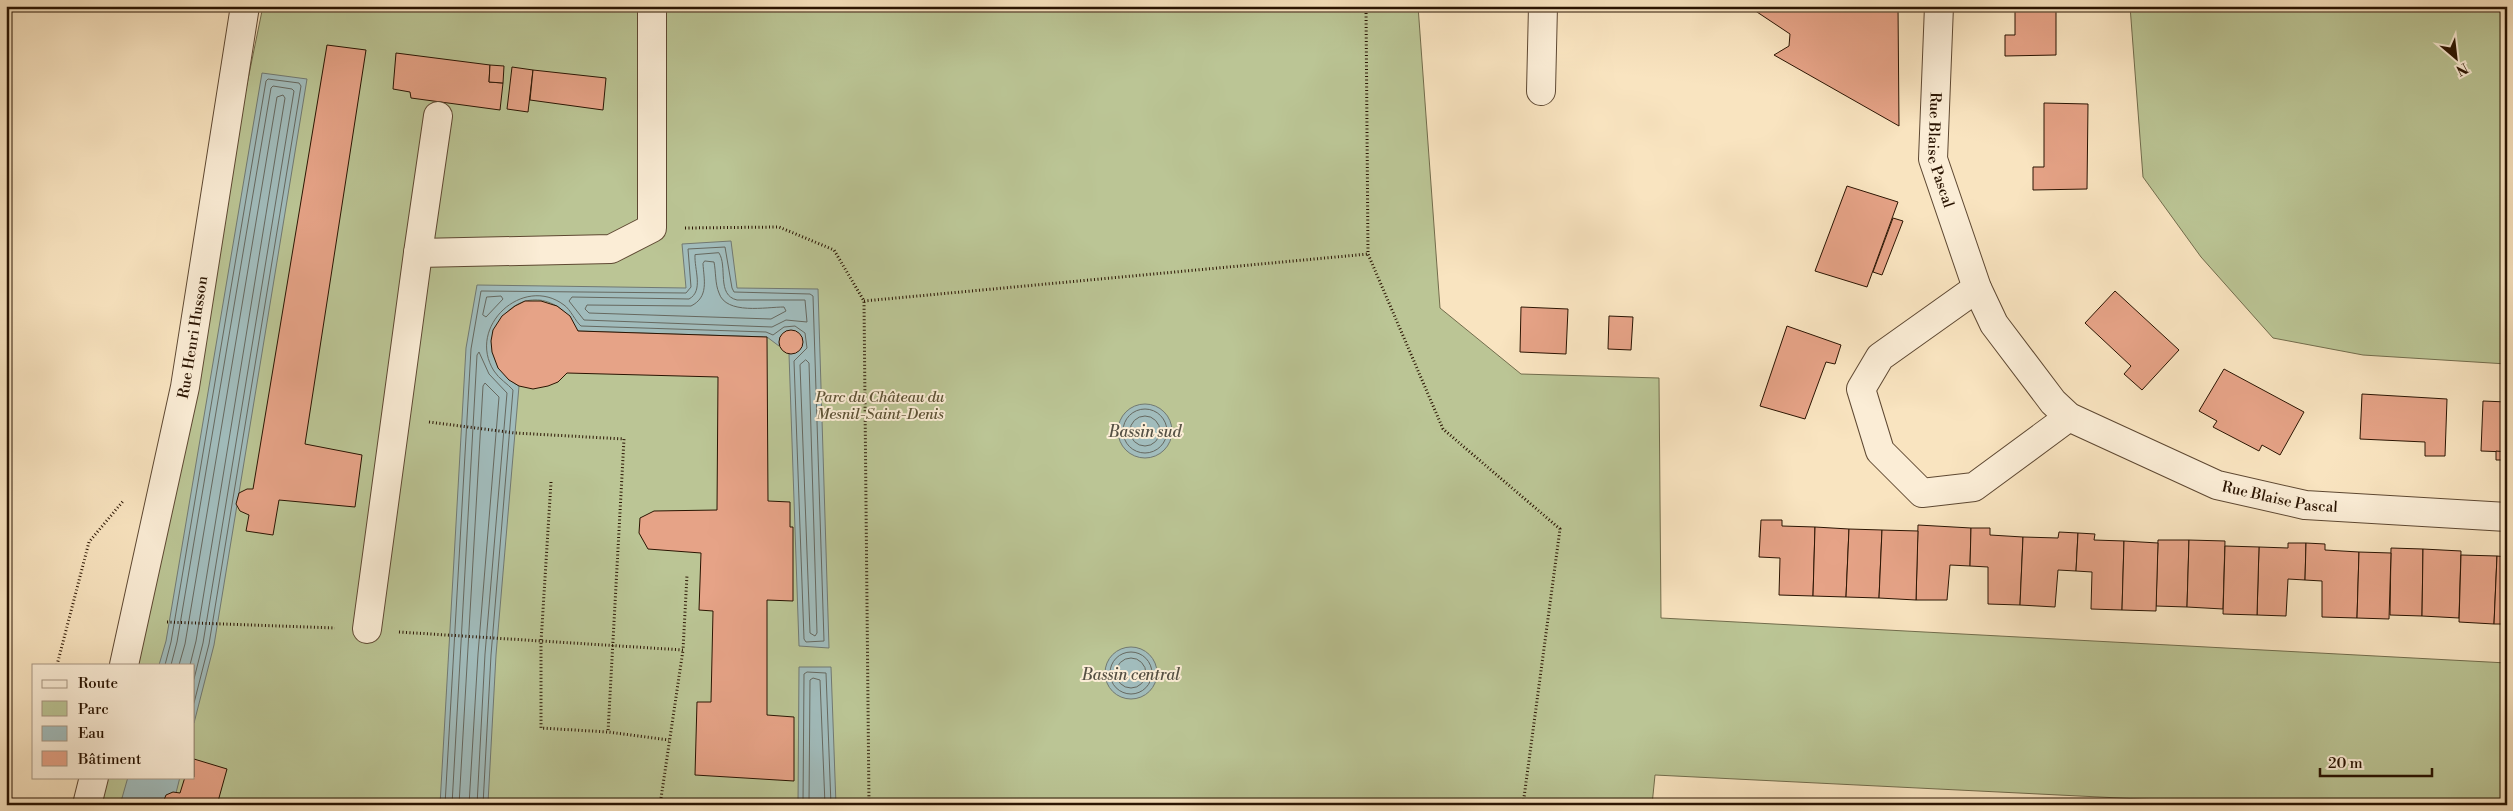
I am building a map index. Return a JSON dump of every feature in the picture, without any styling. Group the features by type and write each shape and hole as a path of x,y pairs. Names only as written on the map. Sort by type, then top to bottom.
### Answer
{"street":[{"name":"Rue Henri Husson","path":"124,664 185,387 245,6"},
{"path":"418,253 611,249 652,228 652,6"},
{"path":"1541,91 1543,6"},
{"name":"Rue Blaise Pascal","path":"1939,6 1934,159 1977,288 1994,324 2052,402 2069,417 2217,486 2305,505 2507,517"},
{"path":"367,629 438,116"},
{"path":"1977,288 1880,357 1861,389 1880,451 1922,493 1974,487 2069,417"},
{"path":"87,805 94,778"}],"path":[{"path":"1366,6 1368,254 1443,429 1560,529 1523,805"},
{"path":"652,228 779,227 834,250 864,301 869,805"},
{"path":"864,301 1368,254"},
{"path":"462,427 515,433 624,439 608,732"},
{"path":"551,482 541,642 541,728 608,732 670,740"},
{"path":"56,664 89,542 128,496"},
{"path":"660,805 682,650 687,575"},
{"path":"168,622 230,624"},
{"path":"450,636 682,650"}],"green space":[{"name":"Parc du Château du Mesnil-Saint-Denis","path":"263,6 1418,6 1440,308 1521,374 1659,378 1661,618 2507,663 2507,805 2261,805 1655,775 1652,805 99,805 105,778 195,778 195,664 128,664"},
{"path":"2130,6 2507,6 2507,364 2363,355 2273,338 2201,257 2143,177"}],"water":[{"path":"262,73 307,79 214,645 195,719 195,664 159,664 166,641"},
{"path":"731,241 737,288 818,289 829,648 799,646 789,354 797,352 802,346 802,337 795,331 786,331 780,337 779,346 767,337 578,331 561,309 543,301 526,301 511,309 500,321 494,337 494,355 502,371 519,386 496,655 488,803 515,805 440,805 466,348 477,285 686,288 682,244"},
{"name":"Bassin sud","path":"1145,404 1155,406 1164,412 1170,421 1172,431 1170,441 1164,450 1155,456 1145,458 1135,456 1126,450 1120,441 1118,431 1120,421 1126,412 1135,406"},
{"name":"Bassin central","path":"1131,647 1145,651 1153,659 1157,673 1153,687 1145,695 1131,699 1117,695 1109,687 1105,673 1109,659 1117,651"},
{"path":"799,667 831,667 836,805 798,805"},
{"path":"128,778 180,778 173,805 120,805"}],"building":[{"path":"1748,6 1898,6 1899,126 1774,55 1789,46 1790,34"},
{"path":"2015,6 2056,6 2056,55 2005,56 2005,35 2015,35"},
{"path":"327,45 366,50 305,444 362,455 355,507 279,500 273,535 246,531 249,515 240,511 236,504 239,493 247,489 253,489"},
{"path":"396,53 490,65 489,82 503,83 500,110 411,98 410,92 393,89"},
{"path":"490,65 504,66 503,83 489,82"},
{"path":"512,67 533,70 528,112 507,109"},
{"path":"533,70 606,78 603,110 530,100"},
{"path":"2044,103 2088,104 2087,189 2033,190 2033,167 2044,167"},
{"path":"1847,186 1898,202 1867,287 1815,271"},
{"path":"1893,218 1903,221 1882,275 1873,272"},
{"path":"2115,291 2179,350 2142,390 2124,374 2131,366 2085,323"},
{"path":"525,301 541,301 557,306 570,316 578,331 767,337 768,501 790,502 790,527 793,527 793,601 767,600 767,715 794,717 794,781 695,775 697,702 711,702 713,611 699,610 701,553 648,549 639,533 640,518 654,511 717,510 718,377 567,373 558,382 548,386 533,389 519,386 509,380 498,368 492,352 491,341 493,330 502,316"},
{"path":"1521,307 1568,309 1566,354 1520,352"},
{"path":"1609,316 1633,317 1631,350 1608,349"},
{"path":"1787,326 1841,345 1835,364 1826,362 1805,419 1760,406"},
{"path":"791,330 800,333 803,342 800,351 791,354 782,351 779,342 782,333"},
{"path":"2224,369 2304,412 2280,455 2262,445 2259,451 2213,427 2217,421 2199,411"},
{"path":"2362,394 2447,399 2445,456 2425,456 2425,442 2360,439"},
{"path":"2483,401 2507,402 2507,452 2481,451"},
{"path":"2496,451 2507,452 2507,460 2496,460"},
{"path":"1761,520 1782,520 1782,526 1815,527 1813,596 1779,595 1780,558 1759,557"},
{"path":"1918,525 1971,528 1970,566 1950,565 1947,600 1916,600"},
{"path":"1815,527 1849,529 1846,597 1813,596"},
{"path":"1971,528 1990,528 1990,535 2023,537 2020,605 1988,604 1988,567 1970,566"},
{"path":"1849,529 1882,530 1879,598 1846,597"},
{"path":"1882,530 1918,531 1916,600 1879,598"},
{"path":"2059,532 2078,533 2076,571 2058,570 2055,607 2020,605 2023,537 2058,538"},
{"path":"2078,533 2095,534 2094,540 2124,541 2122,610 2091,609 2092,572 2076,571"},
{"path":"2158,540 2189,540 2187,607 2156,606"},
{"path":"2189,540 2225,541 2223,609 2187,607"},
{"path":"2124,541 2158,543 2156,611 2122,610"},
{"path":"2288,543 2306,543 2305,580 2288,579 2286,616 2257,615 2259,547 2288,548"},
{"path":"2306,543 2325,544 2325,550 2359,552 2357,618 2322,617 2322,581 2305,580"},
{"path":"2225,546 2259,547 2257,615 2223,614"},
{"path":"2391,548 2423,549 2422,616 2390,615"},
{"path":"2423,549 2461,551 2459,618 2422,616"},
{"path":"2359,552 2391,553 2389,619 2357,618"},
{"path":"2461,555 2497,556 2494,624 2459,622"},
{"path":"2497,556 2507,557 2507,624 2494,624"},
{"path":"195,759 227,769 217,805 162,805 166,795 173,792 180,793 185,778 195,778"}]}
